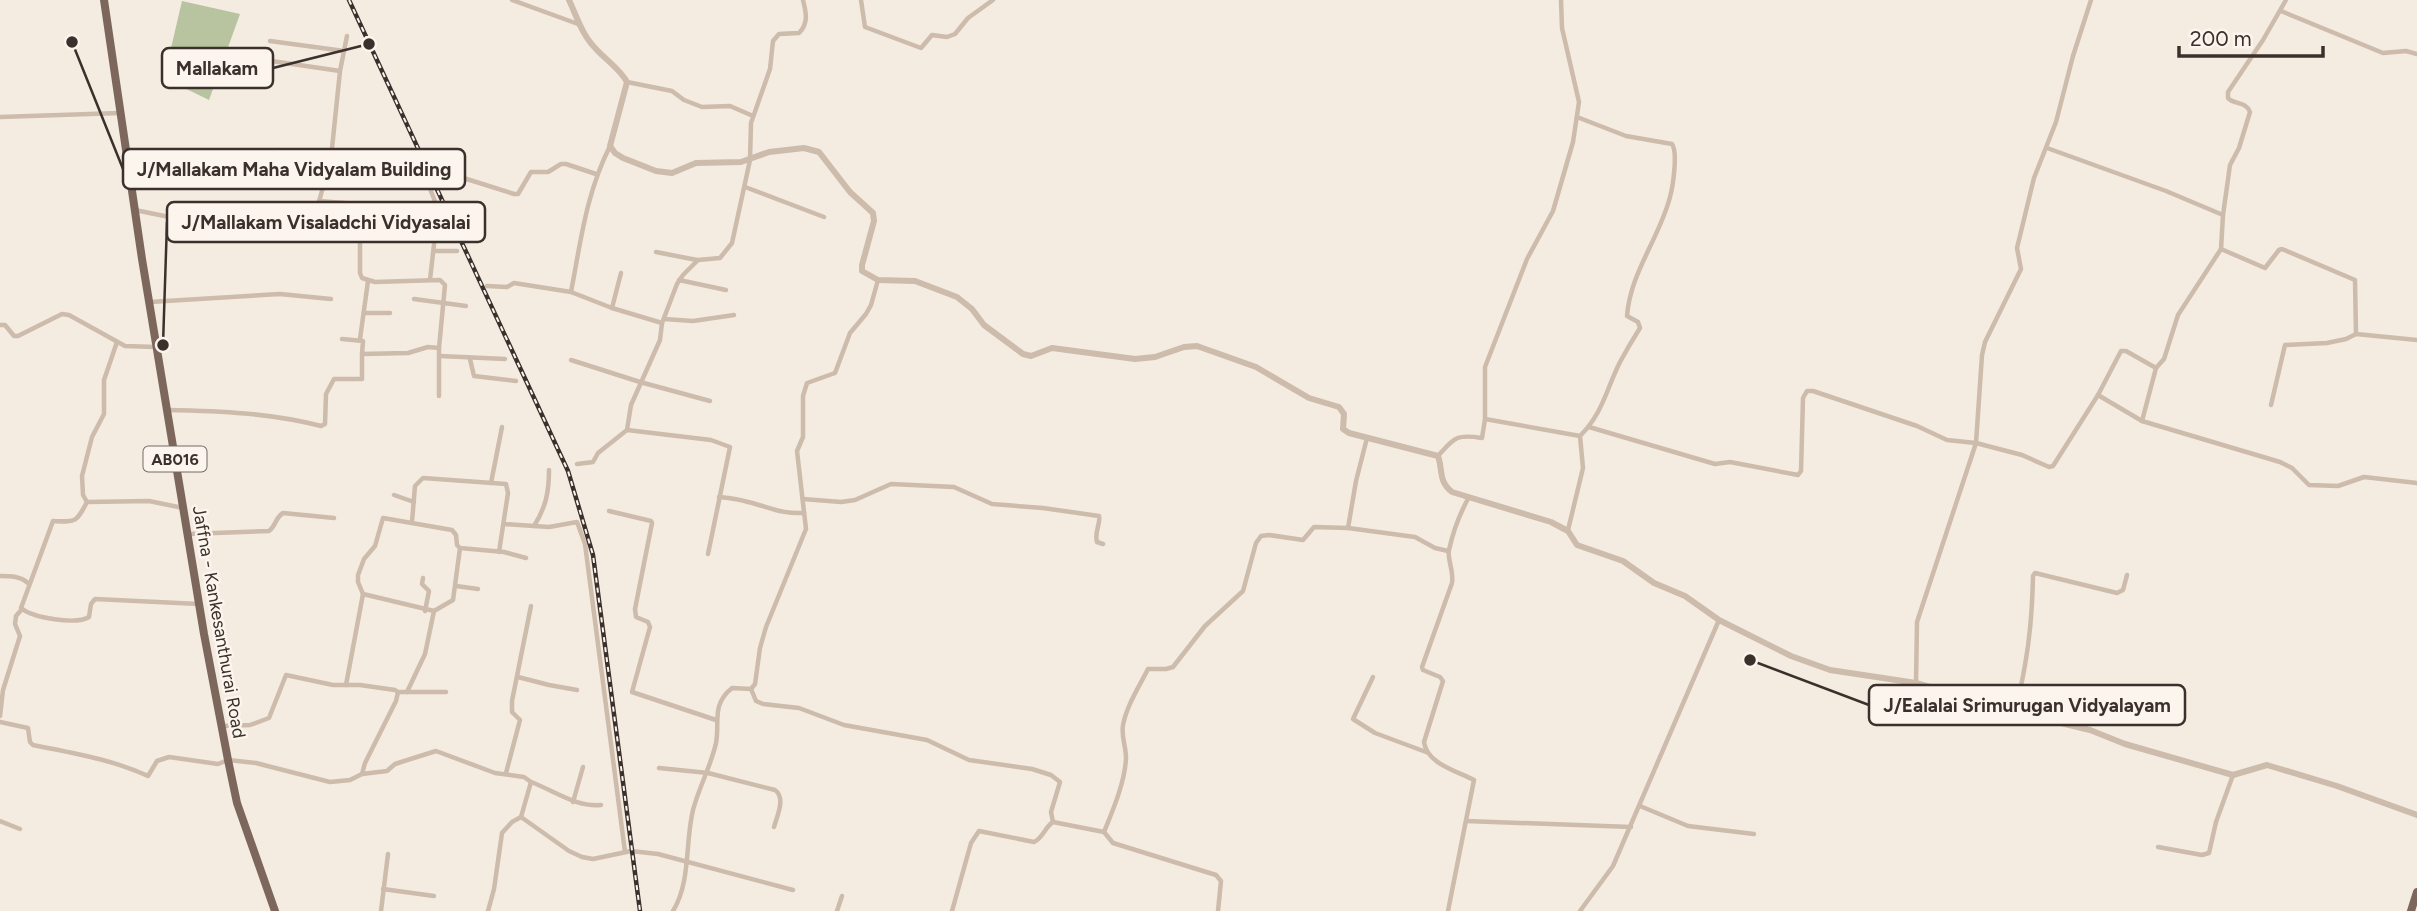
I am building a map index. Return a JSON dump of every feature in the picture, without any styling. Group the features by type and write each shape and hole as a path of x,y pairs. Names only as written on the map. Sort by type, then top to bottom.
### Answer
{"main road":[{"name":"Jaffna - Kankesanthurai Road","path":"104,0 183,508 228,760 237,803 275,911"},
{"path":"2411,911 2417,892"}],"street":[{"path":"512,0 578,24"},
{"path":"569,0 578,24 594,48 623,75 626,82 610,146 596,174 580,233 571,292"},
{"path":"656,252 698,260 720,258 727,252 732,243 750,160 749,132 770,69 775,37 779,34 799,33 803,29 805,0"},
{"path":"862,0 865,27 921,48 932,35 947,37 955,34 968,18 993,0"},
{"path":"1438,456 1455,437 1465,435 1482,438 1485,419 1485,367 1527,259 1553,211 1573,142 1579,102 1562,28 1561,0"},
{"path":"1916,683 1917,622 1976,443 1985,342 2021,270 2017,248 2035,178 2047,148 2091,0"},
{"path":"2142,421 2156,368 2164,359 2178,315 2221,249 2230,165 2239,148 2250,112 2244,104 2231,101 2228,92 2286,0"},
{"path":"2281,11 2382,54 2406,51 2417,54"},
{"path":"135,210 228,229 304,239 312,233 331,158 340,71 347,36"},
{"path":"270,41 344,51"},
{"path":"258,59 340,71"},
{"path":"626,82 673,92 702,107 730,106 753,116"},
{"path":"0,117 120,113"},
{"path":"1577,117 1626,136 1672,144 1676,151 1670,198 1640,268 1628,304 1627,316 1638,322 1640,328 1620,362 1602,407 1580,436"},
{"path":"610,146 623,158 656,171 672,173 696,163 750,160 769,152 804,148 819,152 850,192 873,213 874,220 862,271 878,280 915,281 957,297 972,309 984,325 1023,354 1031,356 1052,348 1135,359 1155,357 1184,347 1197,346 1256,367 1309,398 1339,407 1344,414 1343,429 1438,456"},
{"path":"2047,148 2166,191 2223,215"},
{"path":"277,150 396,166 425,175 454,175 517,194 531,172 548,172 566,164 596,174"},
{"path":"425,175 438,209 430,280"},
{"path":"745,187 824,217"},
{"path":"319,201 358,204 362,278 368,281 430,280 440,281 445,285 439,348 439,396"},
{"path":"2221,249 2265,268 2282,249 2355,280 2356,334"},
{"path":"434,251 457,251"},
{"path":"577,464 593,463 598,453 626,430 631,405 660,340 663,321 679,280 698,260"},
{"path":"612,308 621,273"},
{"path":"679,280 726,290"},
{"path":"751,689 755,684 766,627 806,530 797,451 803,437 803,396 807,383 835,373 850,333 871,304 878,280"},
{"path":"168,410 266,415 321,426 326,424 326,394 334,379 362,379 363,341 360,339 368,281"},
{"path":"487,286 507,286 514,283 571,292 612,308 663,321 694,321 734,315"},
{"path":"150,302 281,294 331,299"},
{"path":"414,299 466,306"},
{"path":"364,313 390,313"},
{"path":"0,325 5,325 18,336 62,314 69,315 125,346 158,347"},
{"path":"2271,405 2285,345 2327,343 2356,334 2417,340"},
{"path":"342,339 360,339"},
{"path":"87,502 83,495 82,476 92,437 104,414 104,380 117,342"},
{"path":"362,354 408,353 428,347 439,348"},
{"path":"1589,427 1715,464 1730,462 1798,475 1801,471 1803,398 1807,391 1813,391 1917,426 1947,440 1976,443 2022,455 2049,467 2053,466 2098,395 2121,351 2126,351 2156,368"},
{"path":"440,356 505,359"},
{"path":"470,359 474,376 516,382"},
{"path":"571,360 640,383 710,401"},
{"path":"2098,395 2142,421 2280,462 2292,468 2309,485 2338,486 2364,477 2417,483"},
{"path":"1485,419 1580,436"},
{"path":"491,483 502,427"},
{"path":"626,430 711,440 730,447 708,554"},
{"path":"1567,531 1583,468 1580,436"},
{"path":"1348,528 1367,438"},
{"path":"1438,456 1445,486 1451,492 1551,522 1567,531 1577,545 1623,561 1654,583 1685,596 1719,620 1791,656 1830,670 1916,683 2015,712 2090,730 2125,744 2233,775 2267,765 2337,786 2417,815"},
{"path":"534,526 548,497 550,470"},
{"path":"412,522 415,486 424,478 506,484 504,524 499,552"},
{"path":"803,499 841,502 855,500 891,484 954,487 992,504 1099,516 1096,535 1097,542 1103,544"},
{"path":"394,495 414,502"},
{"path":"719,497 750,502 778,512 804,513"},
{"path":"1427,753 1424,742 1443,681 1422,667 1452,583 1454,575 1448,551 1469,497"},
{"path":"87,502 149,501 183,508"},
{"path":"0,716 3,690 20,636 15,624 16,616 22,609 22,599 51,523 75,522 87,502"},
{"path":"610,511 651,520 652,523 635,609 636,617 648,622 649,627 632,692 716,720"},
{"path":"188,534 269,531 274,527 276,518 283,513 334,518"},
{"path":"346,685 363,594 358,575 368,552 375,546 383,518 452,530 456,535 460,548 453,600 434,611 425,611 363,594"},
{"path":"504,524 549,527 577,522 585,544 625,852"},
{"path":"1104,832 1125,766 1123,725 1148,669 1173,667 1205,626 1242,591 1256,543 1261,536 1303,540 1314,527 1348,528 1415,537 1435,548 1448,551"},
{"path":"460,548 526,558"},
{"path":"2015,712 2027,664 2035,573 2118,593 2123,590 2127,575"},
{"path":"0,576 15,576 29,584"},
{"path":"423,578 422,584 429,592 425,611"},
{"path":"456,586 478,589"},
{"path":"22,609 44,617 79,620 89,617 95,599 200,604"},
{"path":"506,774 520,720 512,712 531,606"},
{"path":"407,692 425,654 434,611"},
{"path":"1580,911 1613,866 1719,620"},
{"path":"222,726 250,725 269,718 286,675 333,685 398,692 446,692"},
{"path":"518,677 577,690"},
{"path":"1373,677 1353,719 1375,733 1427,753 1434,760 1474,779 1448,911"},
{"path":"676,910 687,860 693,810 708,773 717,740 716,720 725,694 732,688 751,689"},
{"path":"751,689 756,701 763,705 799,708 844,725 927,740 969,760 1032,769 1051,775 1060,782 1051,813 1054,822"},
{"path":"362,774 398,692"},
{"path":"0,722 28,728 30,742 33,744 116,763 148,776 157,761 169,757 218,764 228,760 288,770 330,782 387,771 395,764 436,751 495,773 524,777 573,802 587,806 601,805"},
{"path":"573,802 583,766"},
{"path":"659,768 708,773 775,790 780,793 781,798 774,827"},
{"path":"2158,847 2202,855 2209,853 2216,822 2233,775"},
{"path":"488,911 502,833 521,817 531,782"},
{"path":"1640,806 1688,825 1755,834"},
{"path":"521,817 582,858 593,859 625,852 658,854 793,890"},
{"path":"0,821 20,829"},
{"path":"1466,821 1631,827"},
{"path":"952,911 975,834 979,831 1034,842 1047,826 1054,822 1104,832 1113,844 1216,875 1221,881 1218,911"},
{"path":"380,911 388,854"},
{"path":"383,889 434,896"},
{"path":"837,911 842,896"}],"green space":[{"path":"182,1 240,14 209,100 164,78"}],"railway":[{"path":"349,0 568,471 593,555 640,911"}],"place":[{"name":"J/Mallakam Maha Vidyalam Building","path":"72,42"},
{"name":"Mallakam","path":"369,44"},
{"name":"J/Mallakam Visaladchi Vidyasalai","path":"163,345"},
{"name":"J/Ealalai Srimurugan Vidyalayam","path":"1750,660"}]}
